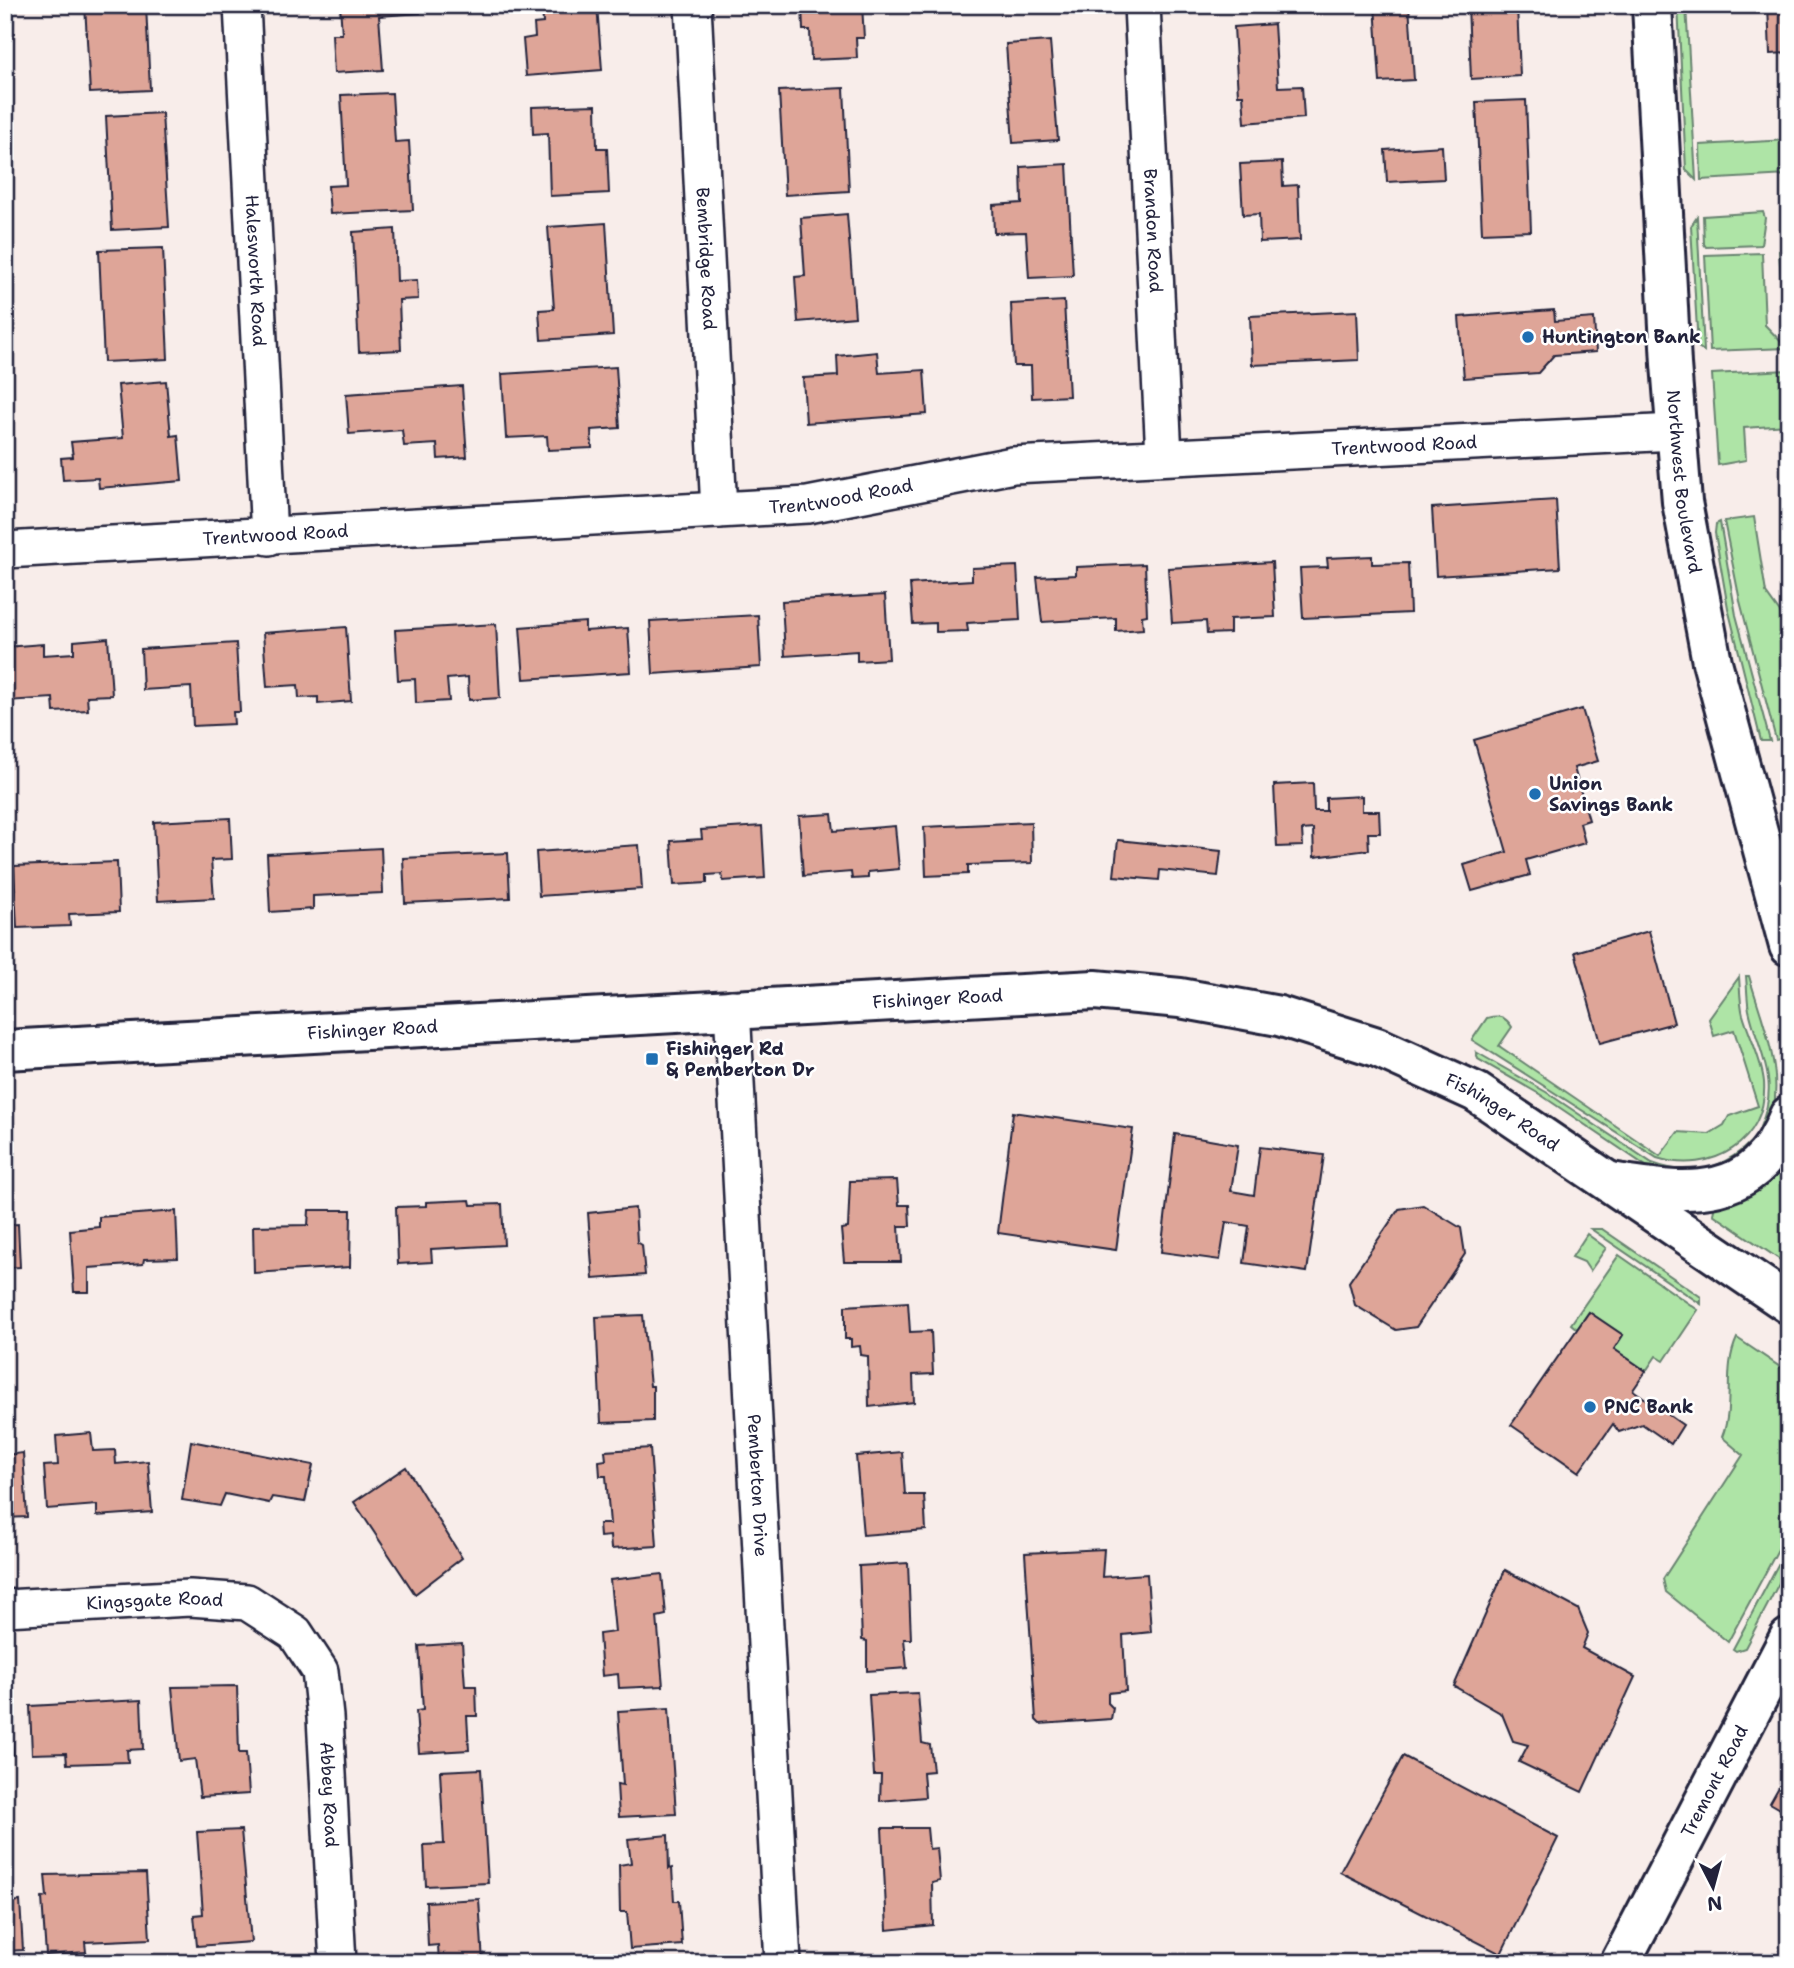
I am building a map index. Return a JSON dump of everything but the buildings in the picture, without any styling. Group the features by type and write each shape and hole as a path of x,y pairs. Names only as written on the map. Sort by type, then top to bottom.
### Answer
{"main road":[{"name":"Northwest Boulevard","path":"1652,5 1675,432 1682,502 1712,662 1789,946"},
{"name":"Fishinger Road","path":"5,1050 1095,990 1180,998 1279,1016 1377,1046 1476,1092 1789,1304"},
{"path":"1611,1182 1661,1191 1693,1192 1720,1187 1744,1177 1761,1163 1775,1146 1789,1116"},
{"name":"Tremont Road","path":"1620,1963 1789,1638"}],"street":[{"name":"Halesworth Road","path":"242,5 269,537"},
{"name":"Bembridge Road","path":"694,5 719,510"},
{"name":"Brandon Road","path":"1142,5 1164,456"},
{"name":"Trentwood Road","path":"5,550 808,505 1013,464 1675,432"},
{"name":"Pemberton Drive","path":"732,1008 783,1963"},
{"name":"Kingsgate Road","path":"5,1608 190,1598 247,1602 295,1633"},
{"name":"Abbey Road","path":"295,1633 320,1671 325,1717 338,1963"}],"green space":[{"path":"1678,5 1686,5 1696,180 1686,170"},
{"path":"1789,140 1789,175 1701,180 1700,145"},
{"path":"1763,212 1765,218 1761,245 1706,247 1704,244 1703,216"},
{"path":"1697,217 1704,351 1698,347 1691,226"},
{"path":"1789,250 1789,334 1784,323 1779,251"},
{"path":"1762,253 1765,325 1787,348 1710,351 1705,255"},
{"path":"1789,370 1789,425 1744,428 1746,460 1718,465 1712,374"},
{"path":"1754,517 1766,593 1789,625 1789,736 1776,740 1740,601 1724,521"},
{"path":"1720,522 1736,615 1770,741 1761,741 1728,608 1715,533 1716,524"},
{"path":"1746,976 1749,976 1767,1033 1775,1072 1773,1111 1767,1130 1760,1127 1769,1095 1768,1081 1749,1010"},
{"path":"1739,977 1743,1015 1763,1074 1763,1103 1757,1122 1746,1137 1732,1149 1697,1162 1657,1158 1472,1040 1487,1018 1504,1019 1512,1027 1499,1046 1660,1156 1678,1132 1709,1134 1724,1125 1729,1116 1758,1106 1734,1030 1714,1036 1709,1019"},
{"path":"1476,1052 1546,1092 1652,1163 1667,1168 1696,1170 1710,1167 1735,1155 1758,1134 1762,1140 1736,1162 1710,1174 1681,1176 1649,1168 1541,1095 1478,1059"},
{"path":"1775,1169 1789,1180 1789,1266 1713,1214 1715,1205"},
{"path":"1591,1229 1602,1229 1701,1297 1701,1304"},
{"path":"1587,1234 1606,1248 1590,1271 1584,1262 1572,1257"},
{"path":"1619,1255 1698,1310 1664,1361 1656,1356 1646,1371 1614,1349 1623,1335 1589,1312 1577,1329 1571,1324"},
{"path":"1737,1338 1789,1373 1789,1529 1728,1642 1666,1592 1663,1579 1743,1455 1722,1437 1728,1413 1730,1362"},
{"path":"1789,1544 1789,1564 1745,1648 1736,1651 1733,1649"}],"place":[{"name":"Huntington Bank","path":"1528,337"},
{"name":"Union Savings Bank","path":"1535,794"},
{"name":"Fishinger Rd & Pemberton Dr","path":"652,1059"},
{"name":"PNC Bank","path":"1590,1407"}]}
